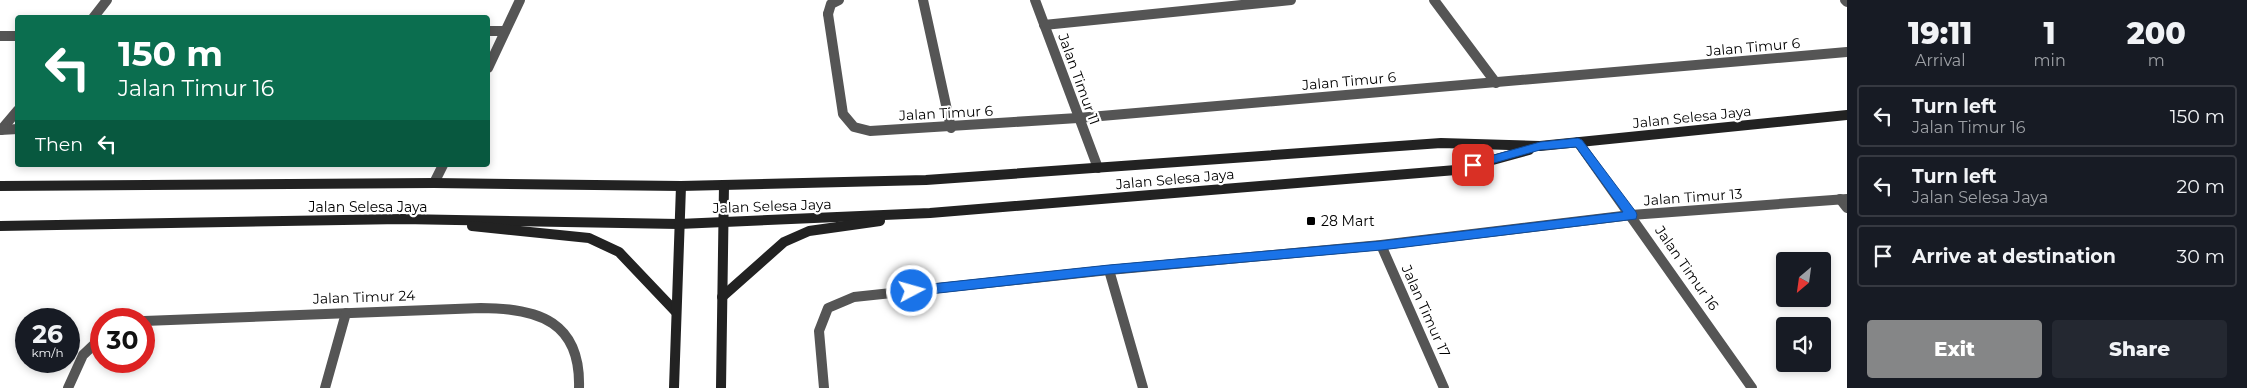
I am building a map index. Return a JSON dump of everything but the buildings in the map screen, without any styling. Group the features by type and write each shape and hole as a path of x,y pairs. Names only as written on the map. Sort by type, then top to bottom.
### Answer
{"main road":[{"name":"Jalan Selesa Jaya","path":"0,186 434,183 681,186 926,180 1441,143 1540,146 1847,115"},
{"name":"Jalan Selesa Jaya","path":"0,226 402,219 679,224 930,213 1456,170 1540,146"},
{"path":"721,388 724,185"},
{"path":"674,388 681,186"},
{"path":"722,297 784,242 809,231 930,213"},
{"path":"402,219 589,238 619,252 676,312"}],"street":[{"path":"95,15 107,0"},
{"path":"490,64 520,0"},
{"name":"Jalan Timur 6","path":"839,0 831,4 828,14 843,114 854,128 870,131 951,128 1078,118 1847,52"},
{"path":"922,0 951,128"},
{"name":"Jalan Timur 11","path":"1035,0 1098,168"},
{"path":"1044,25 1291,0"},
{"path":"1434,0 1496,82"},
{"path":"490,31 505,31"},
{"path":"0,36 15,36"},
{"path":"1,130 15,114"},
{"path":"1,130 15,129"},
{"name":"Jalan Timur 16","path":"1578,142 1632,215 1752,388"},
{"path":"434,183 441,167"},
{"name":"Jalan Timur 13","path":"824,388 819,331 828,308 854,297 1109,270 1381,245 1632,215 1845,202"},
{"name":"Jalan Timur 17","path":"1381,245 1444,388"},
{"path":"1109,270 1143,388"},
{"name":"Jalan Timur 24","path":"155,321 481,308 516,309 540,315 559,326 574,344 581,374 579,388"},
{"path":"325,388 346,313"},
{"path":"68,388 83,355 90,348"}],"place":[{"name":"28 Mart","path":"1311,221"}],"route":[{"path":"912,291 1109,270 1381,245 1632,215 1578,142 1540,146 1473,165"}]}
